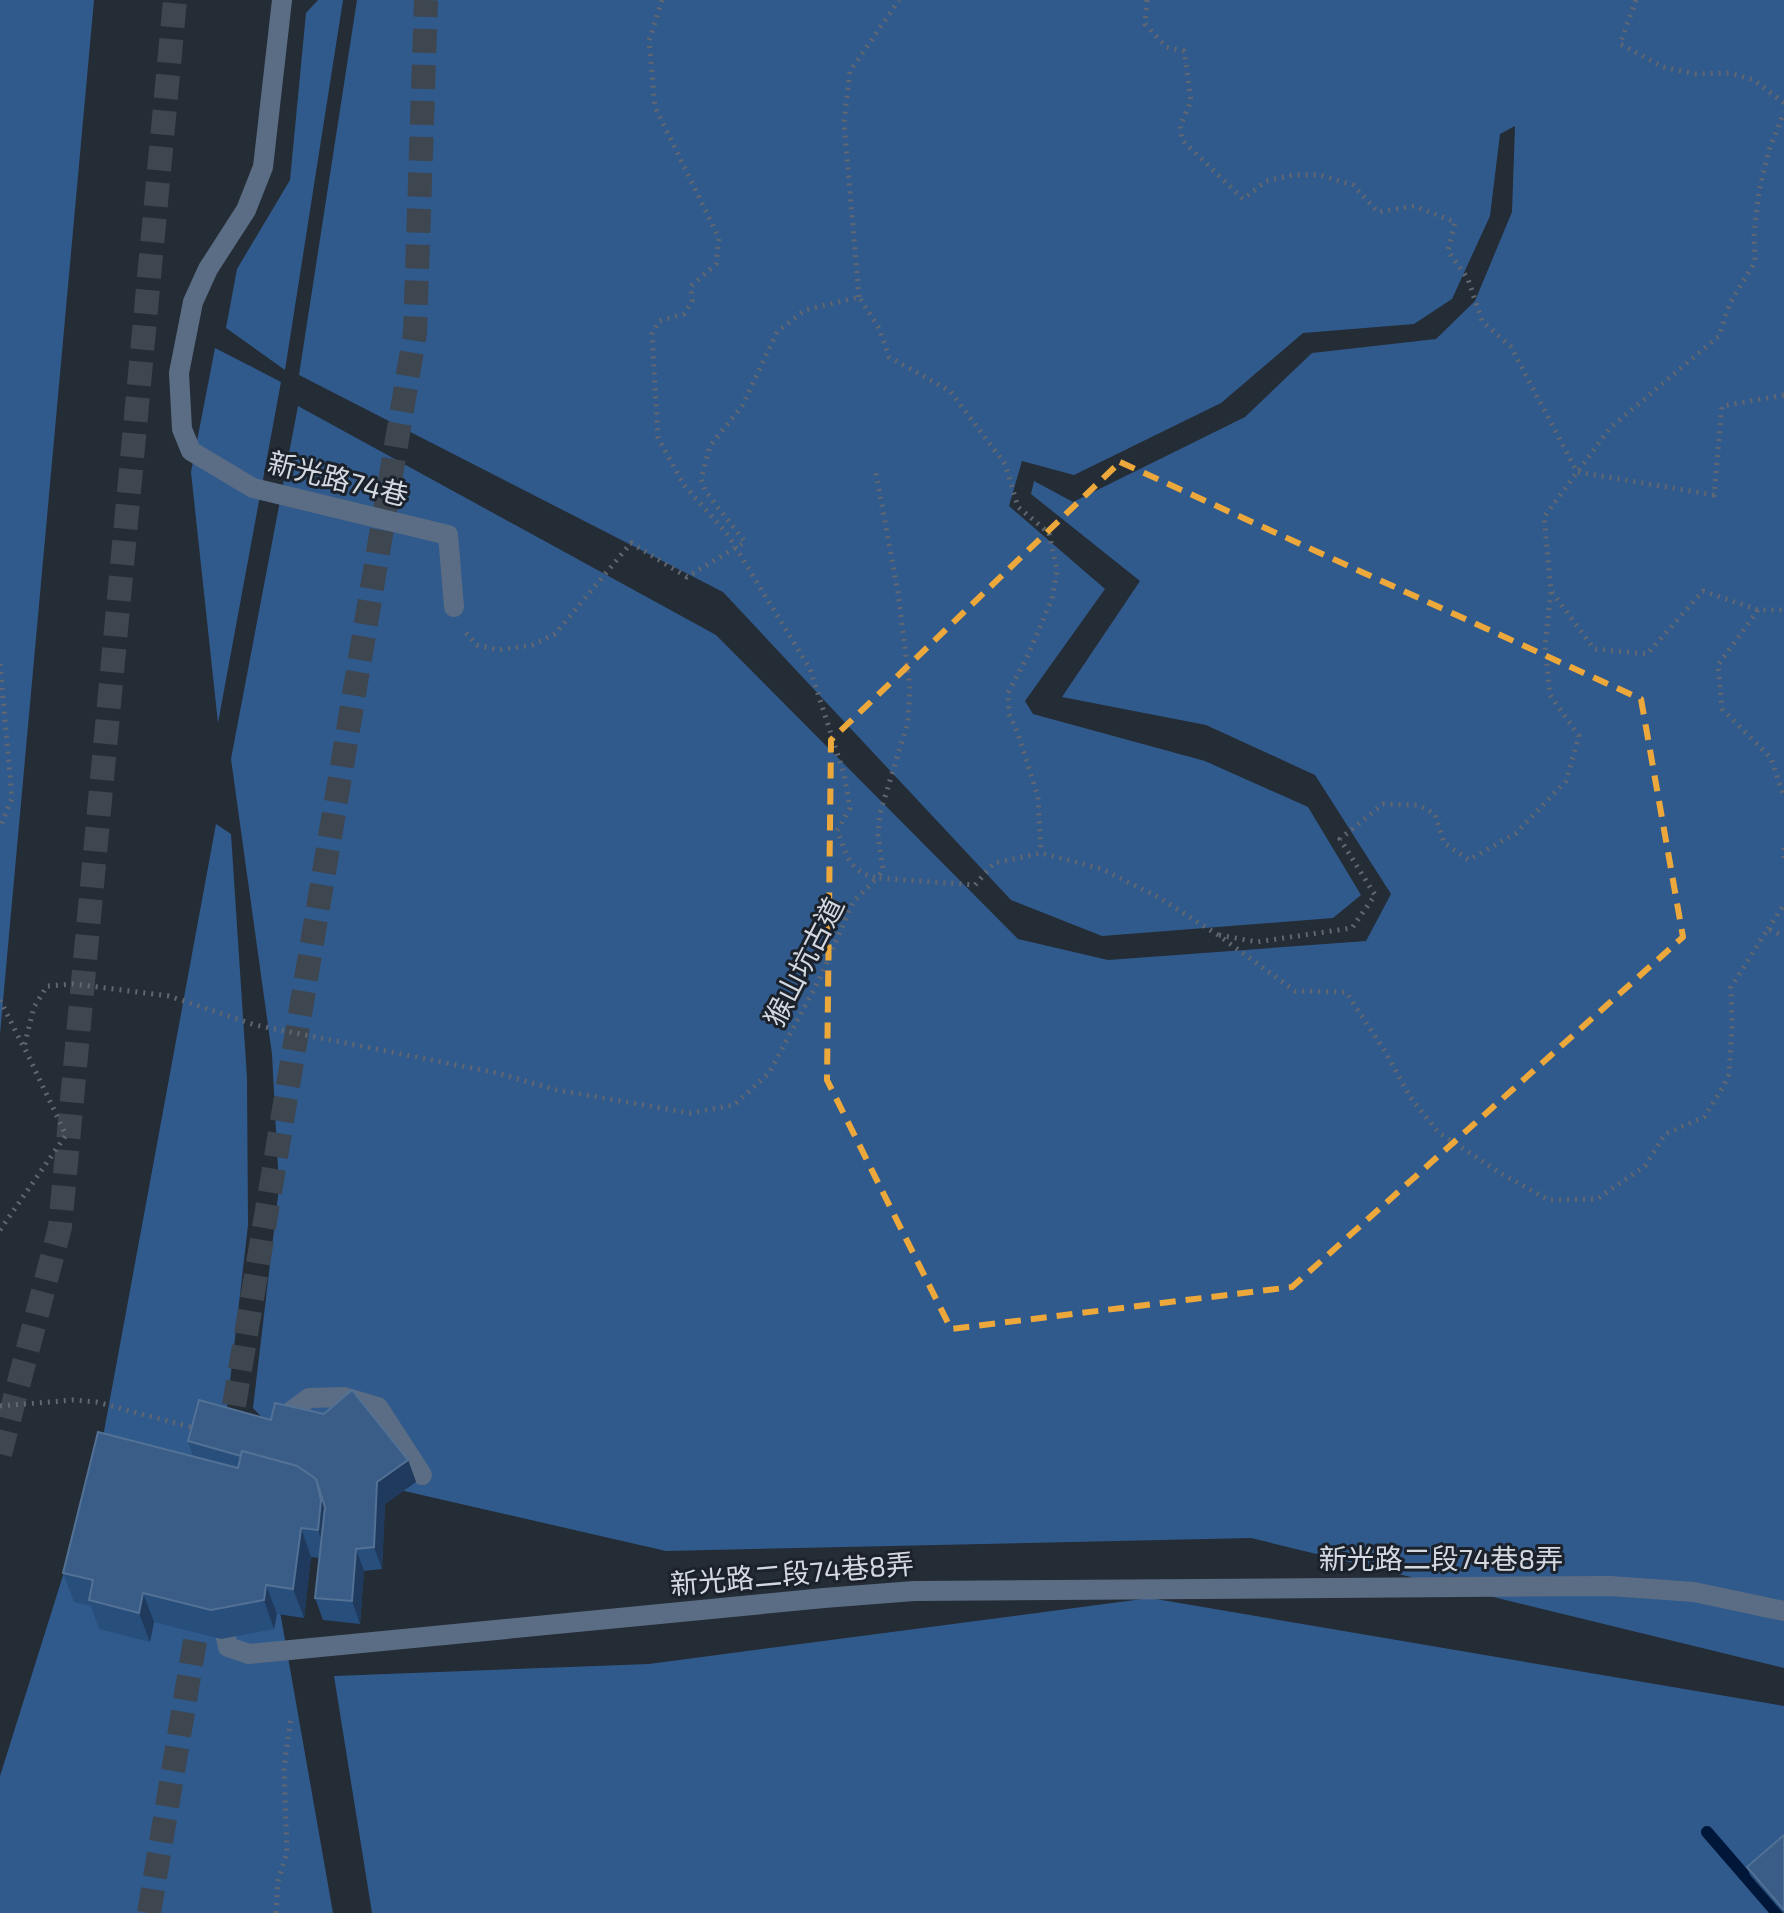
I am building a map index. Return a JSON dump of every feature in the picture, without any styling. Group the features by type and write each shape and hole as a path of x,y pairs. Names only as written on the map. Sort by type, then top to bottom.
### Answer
{"street":[{"name":"新光路74巷","path":"282,0 263,167 246,210 208,269 193,302 179,373 182,429 191,451 253,488 448,535 454,607"},
{"path":"268,1447 282,1418 309,1398 344,1397 378,1407 422,1475"},
{"name":"新光路二段74巷8弄","path":"230,1594 223,1624 228,1647 249,1654 914,1591 1610,1586 1694,1592 1784,1611"}],"path":[{"path":"662,0 649,41 655,107 719,238 716,264 691,286 692,301 684,314 659,321 652,334 658,438 684,485 728,535 810,669 844,774 850,808 837,831 853,867 863,875 877,878 883,869 878,836 880,813 908,722 910,688 898,593 876,473"},
{"path":"899,0 850,71 844,122 859,297 879,328 889,357 950,391 1005,464 1018,507 1049,533 1057,571 1052,599 1008,693 1009,714 1038,797 1041,853"},
{"path":"1147,0 1145,24 1166,47 1184,51 1191,101 1180,126 1182,140 1243,199 1266,181 1293,175 1320,175 1353,185 1378,212 1414,206 1455,222 1448,251 1468,279 1482,321 1511,347 1577,472"},
{"path":"1636,0 1620,44 1663,67 1695,74 1730,73 1754,80 1784,103"},
{"path":"1218,935 1257,942 1352,928 1375,895 1340,839 1383,804 1418,805 1435,814 1444,843 1469,860 1516,833 1566,781 1579,736 1550,695 1545,646 1551,591 1544,517 1610,428 1719,336 1730,303 1755,262 1754,233 1759,191 1769,150 1784,112"},
{"path":"454,607 463,630 477,645 499,650 532,645 555,634 631,543 687,577 745,542 706,492 701,479 710,446 742,406 777,332 805,310 859,297"},
{"path":"1577,472 1714,495 1722,406 1784,395"},
{"path":"1551,591 1594,649 1647,654 1703,591 1758,610 1784,610"},
{"path":"1758,610 1718,665 1722,709 1771,758 1784,797"},
{"path":"0,664 12,798 0,827"},
{"path":"1784,848 1784,861"},
{"name":"猴山坑古道","path":"24,1047 34,1007 47,986 73,984 169,996 255,1025 497,1073 557,1090 690,1113 734,1105 769,1073 820,978 853,902 877,878 975,885 994,863 1041,853 1102,869 1158,897 1218,935 1295,991 1346,992 1386,1053 1410,1097 1438,1132 1500,1173 1549,1200 1597,1199 1645,1166 1665,1134 1704,1117 1729,1074 1731,987 1768,929"},
{"path":"1784,905 1768,929 1784,936"},
{"path":"0,1000 66,1135 0,1230"},
{"path":"0,1406 73,1400 96,1402 196,1428"},
{"path":"276,1913 278,1881 287,1853 284,1768 291,1716"}],"highlighted area":[{"path":"1120,462 1641,699 1683,937 1292,1287 951,1329 827,1080 831,740"}],"shaded area":[{"path":"0,0 94,0 0,1034"},
{"path":"318,0 343,0 285,370 226,328 237,269 290,180 306,13"},
{"path":"357,0 1784,0 1784,1668 1251,1538 666,1551 313,1470 253,1408 279,1188 272,1054 231,759 298,406 716,635 1018,939 1108,960 1366,941 1391,894 1315,775 1206,725 1062,697 1140,581 1031,494 1034,481 1073,502 1245,417 1312,353 1436,339 1475,301 1512,212 1515,126 1500,134 1490,216 1452,299 1414,324 1303,333 1221,403 1074,475 1022,461 1009,506 1105,589 1025,701 1033,714 1205,761 1308,807 1361,895 1333,918 1102,936 1011,900 723,592 299,375"},
{"path":"215,348 281,382 218,723 191,472"},
{"path":"216,824 231,834 247,1078 248,1225 225,1425 253,1458 333,1913 0,1913 0,1776 98,1464"},
{"path":"1150,1598 1784,1706 1784,1913 372,1913 334,1676 649,1664"}],"building":[{"path":"352,1390 408,1460 377,1482 374,1547 356,1549 352,1601 315,1598 325,1507 316,1479 297,1466 242,1451 241,1456 188,1441 199,1400 271,1420 275,1403 324,1414"},
{"path":"98,1432 238,1468 242,1451 297,1466 316,1479 321,1500 318,1530 301,1528 293,1589 266,1585 264,1600 211,1610 143,1593 139,1613 89,1600 93,1580 63,1573"},
{"path":"1784,1835 1784,1910 1747,1867"}],"waterway":[{"path":"1707,1832 1777,1913"}],"tunnel":[{"path":"0,1454 60,1227 175,0"},
{"path":"228,1441 415,333 426,0"},
{"path":"149,1913 202,1600"}]}
